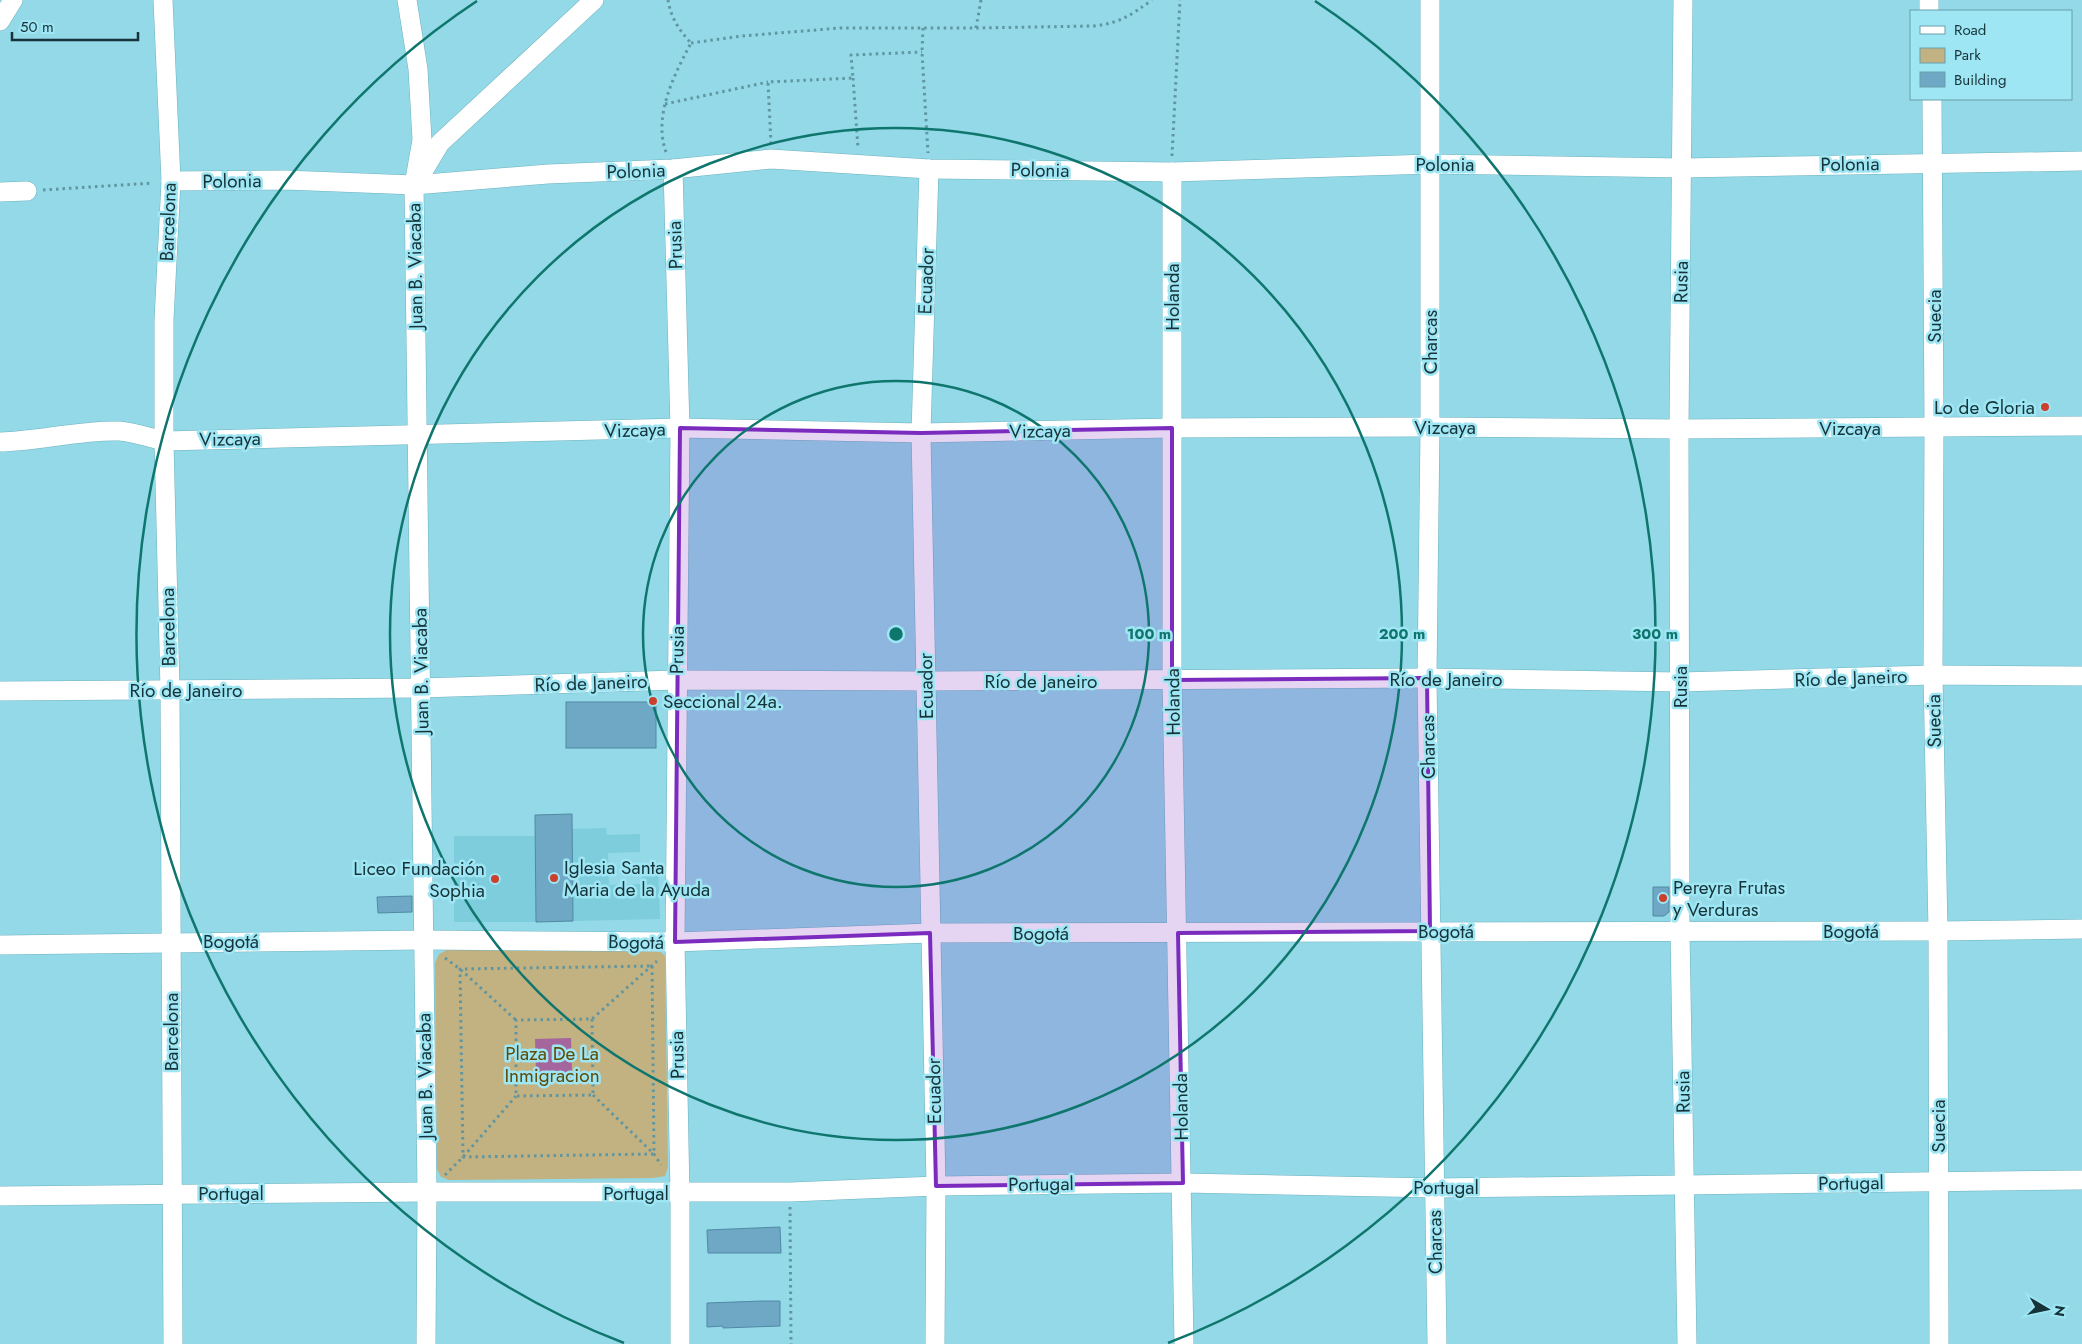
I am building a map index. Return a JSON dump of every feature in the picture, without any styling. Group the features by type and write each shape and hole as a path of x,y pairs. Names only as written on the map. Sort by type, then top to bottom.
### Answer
{"street":[{"path":"0,21 13,0"},
{"name":"Barcelona","path":"163,0 171,181 164,320 164,441 170,690 173,1344"},
{"name":"Juan B. Viacaba","path":"407,0 418,69 422,140 414,185 427,1192 426,1344"},
{"path":"414,185 440,143 594,0"},
{"name":"Charcas","path":"1430,0 1430,427 1427,678 1437,1344"},
{"name":"Rusia","path":"1683,0 1683,168 1679,429 1680,931 1687,1344"},
{"name":"Suecia","path":"1932,100 1933,676 1938,931 1939,1344"},
{"name":"Polonia","path":"171,181 285,180 414,185 548,174 672,169 771,160 929,169 1172,172 1431,164 1683,168 1933,162 2082,161"},
{"name":"Prusia","path":"672,169 680,428 676,680 676,942 680,1193 680,1344"},
{"name":"Ecuador","path":"929,169 921,433 936,1186 935,1344"},
{"name":"Holanda","path":"1172,172 1172,680 1183,1183 1184,1344"},
{"path":"0,192 27,191"},
{"name":"Vizcaya","path":"0,442 28,442 81,433 120,431 164,441 680,428 921,433 1172,428 1430,427 1679,429 2082,426"},
{"name":"Río de Janeiro","path":"0,691 421,688 676,680 926,682 1427,678 1680,682 1933,676 2082,676"},
{"name":"Bogotá","path":"0,944 424,940 676,942 930,933 2082,929"},
{"name":"Portugal","path":"0,1196 172,1193 791,1192 936,1186 1183,1183 1435,1188 2082,1180"}],"path":[{"path":"668,0 674,21 691,43"},
{"path":"976,28 981,0"},
{"path":"691,43 742,36 840,28 976,28 1108,24 1124,20 1152,0"},
{"path":"1172,172 1180,0"},
{"path":"923,28 922,52 929,169"},
{"path":"672,169 662,139 665,104 676,71 691,43"},
{"path":"859,164 851,55 922,52"},
{"path":"665,104 768,82 854,78"},
{"path":"768,82 771,160"},
{"path":"27,191 171,181"},
{"path":"460,969 652,966"},
{"path":"460,969 516,1020 592,1019 652,966"},
{"path":"652,966 654,1154"},
{"path":"460,969 463,1157"},
{"path":"592,1019 593,1095"},
{"path":"442,1177 463,1157 516,1096 516,1020"},
{"path":"516,1096 593,1095 654,1154"},
{"path":"463,1157 654,1154"},
{"path":"791,1192 791,1344"}],"highlighted area":[{"path":"680,428 921,433 1172,428 1172,680 1427,678 1430,931 1178,933 1183,1183 936,1186 930,933 675,942"}],"shaded area":[{"path":"606,828 607,835 640,834 640,852 608,853 609,885 642,884 642,864 658,864 660,919 573,921 572,829"},
{"name":"Liceo Fundación Sophia","path":"454,836 535,836 536,922 454,922"},
{"path":"571,1038 572,1073 536,1074 535,1039"}],"green space":[{"name":"Plaza De La Inmigracion","path":"449,949 659,950 665,956 668,1167 665,1176 653,1178 449,1180 441,1177 437,1169 435,963 439,954"}],"building":[{"path":"566,702 656,702 656,748 566,748"},
{"name":"Iglesia Santa Maria de la Ayuda","path":"572,814 573,921 536,922 535,815"},
{"name":"Pereyra Frutas y Verduras","path":"1653,887 1669,887 1669,912 1664,916 1653,916"},
{"path":"412,896 412,912 378,913 377,897"},
{"path":"780,1227 781,1253 708,1253 707,1230"},
{"path":"780,1301 780,1326 707,1327 707,1303"}],"place":[{"name":"Lo de Gloria","path":"2045,407"},
{"name":"Seccional 24a.","path":"653,701"},
{"name":"Iglesia Santa Maria de la Ayuda","path":"554,878"},
{"name":"Liceo Fundación Sophia","path":"495,879"},
{"name":"Pereyra Frutas y Verduras","path":"1663,898"}]}
